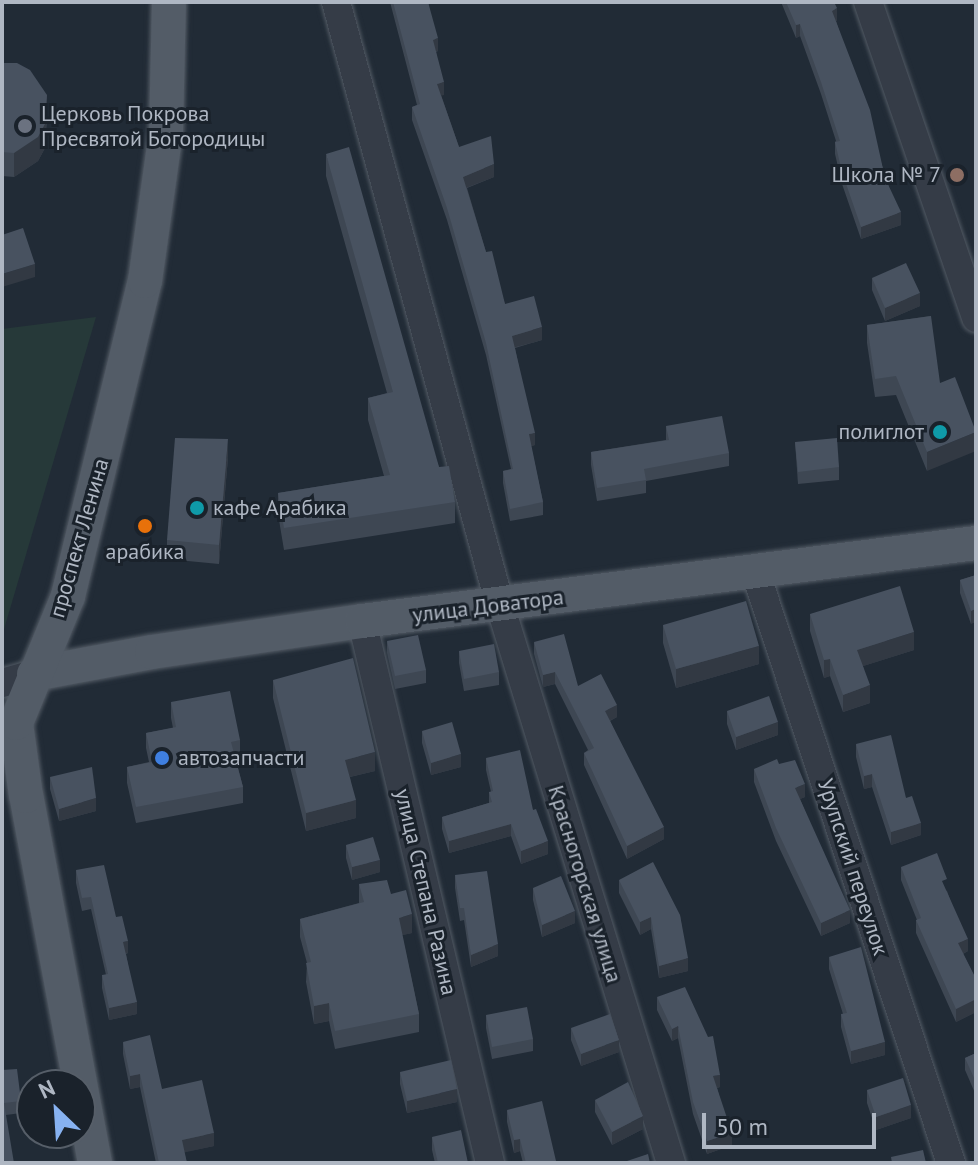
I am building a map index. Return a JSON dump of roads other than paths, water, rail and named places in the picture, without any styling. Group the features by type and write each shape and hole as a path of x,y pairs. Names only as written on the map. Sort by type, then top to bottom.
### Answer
{"main road":[{"name":"проспект Ленина","path":"95,1163 28,807 16,723 18,679 68,596 145,281 166,132 169,2"},
{"name":"улица Доватора","path":"18,679 152,652 362,621 976,543"}],"street":[{"path":"336,2 500,605"},
{"path":"868,2 976,318"},
{"name":"Урупский переулок","path":"755,571 951,1163"},
{"name":"Красногорская улица","path":"500,605 671,1163"},
{"name":"улица Степана Разина","path":"362,621 490,1163"}],"place":[{"name":"Церковь Покрова Пресвятой Богородицы","path":"25,126"},
{"name":"Школа № 7","path":"957,175"},
{"name":"полиглот","path":"940,432"},
{"name":"кафе Арабика","path":"197,508"},
{"name":"арабика","path":"145,526"},
{"name":"автозапчасти","path":"162,758"}]}
